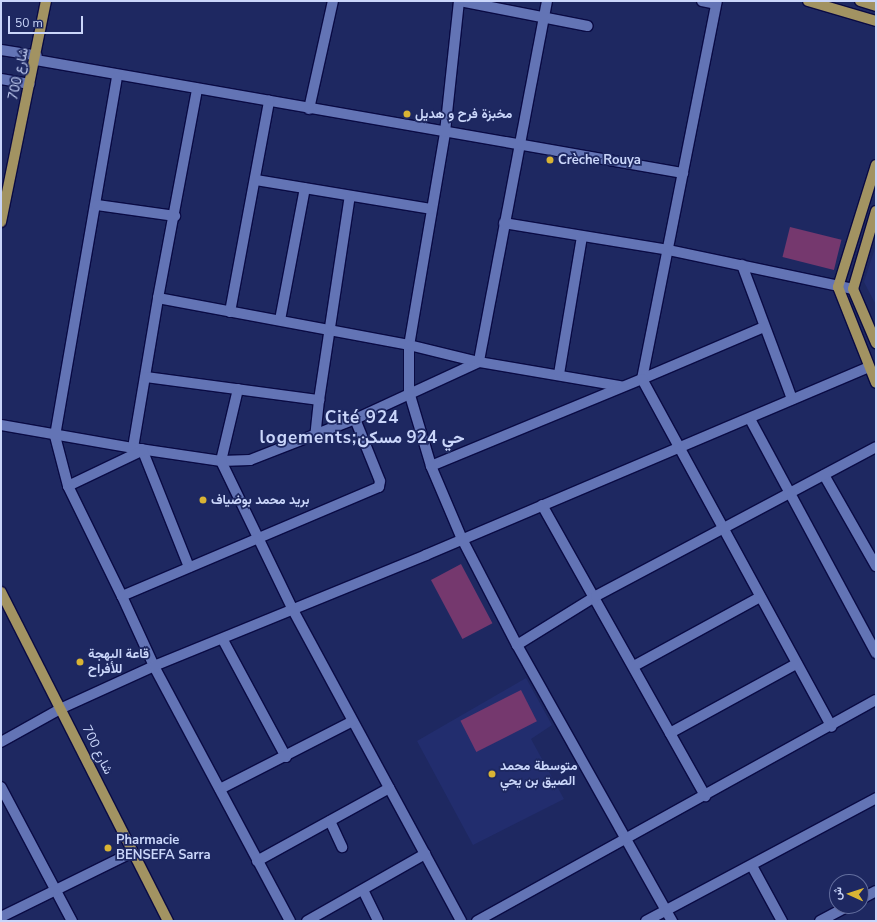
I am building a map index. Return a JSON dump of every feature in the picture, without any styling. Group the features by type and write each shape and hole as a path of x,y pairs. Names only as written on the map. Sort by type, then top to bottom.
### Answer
{"main road":[{"name":"شارع 700","path":"1,222 36,58 46,1"},
{"path":"808,1 876,21"},
{"path":"860,1 876,6"},
{"path":"876,165 838,288 876,383"},
{"path":"876,211 852,289 876,343"},
{"name":"شارع 700","path":"1,592 62,708 168,921"}],"street":[{"path":"309,109 333,1"},
{"path":"588,26 543,19 460,1 445,133 409,345 410,392 431,466 462,539 517,645 627,837 672,921"},
{"path":"479,362 518,146 547,1"},
{"path":"702,1 717,2 642,379 796,664 832,727"},
{"path":"1,50 117,77 269,101 518,146 683,173"},
{"path":"117,77 97,205 55,436 68,486 122,596 154,666 290,921"},
{"path":"1,79 30,84"},
{"path":"189,566 140,449 146,377 158,298 175,216 197,89"},
{"path":"230,312 256,180 269,101"},
{"path":"256,180 431,209"},
{"path":"280,320 305,188"},
{"path":"315,436 319,400 350,196"},
{"path":"97,205 175,216"},
{"path":"504,224 668,250 742,265 838,288 852,289"},
{"path":"559,374 582,237"},
{"path":"742,265 792,399"},
{"path":"158,298 409,345 479,362 559,374 620,386"},
{"path":"431,466 764,327"},
{"path":"1,426 55,436 221,461 250,460 315,436 355,419 410,392 479,362"},
{"path":"1,742 62,708 154,666 223,640 750,419 869,366"},
{"path":"146,377 319,400"},
{"path":"238,389 221,461 293,610 461,921"},
{"path":"122,596 381,484 355,419"},
{"path":"750,419 876,653"},
{"path":"517,645 596,596 876,447"},
{"path":"68,486 140,449"},
{"path":"824,475 876,566"},
{"path":"542,505 596,596 705,796"},
{"path":"634,666 760,597"},
{"path":"223,640 286,757"},
{"path":"670,733 796,664"},
{"path":"477,921 627,837 832,727 876,700"},
{"path":"220,789 286,757 353,721"},
{"path":"1,787 56,888 72,921"},
{"path":"257,861 389,788"},
{"path":"646,921 752,866 876,798"},
{"path":"330,821 342,847"},
{"path":"1,916 133,852"},
{"path":"307,921 425,854"},
{"path":"752,866 782,921"},
{"path":"363,890 378,921"},
{"path":"820,921 833,914"}],"shaded area":[{"path":"790,227 841,240 834,270 783,257"},
{"path":"876,245 876,305 864,282"},
{"path":"461,564 492,623 462,639 431,580"},
{"name":"متوسطة محمد الصيق بن يحي","path":"526,678 552,725 531,739 564,799 473,845 417,741"},
{"path":"521,690 537,721 476,752 460,721"}],"place":[{"name":"مخبزة فرح و هديل","path":"407,114"},
{"name":"Crèche Rouya","path":"550,160"},
{"name":"بريد محمد بوضياف","path":"203,500"},
{"name":"قاعة البهجة للأفراح","path":"80,662"},
{"name":"متوسطة محمد الصيق بن يحي","path":"492,774"},
{"name":"Pharmacie BENSEFA Sarra","path":"108,848"}],"district":[{"name":"Cité 924 logements;حي 924 مسكن","path":"362,428"}]}
